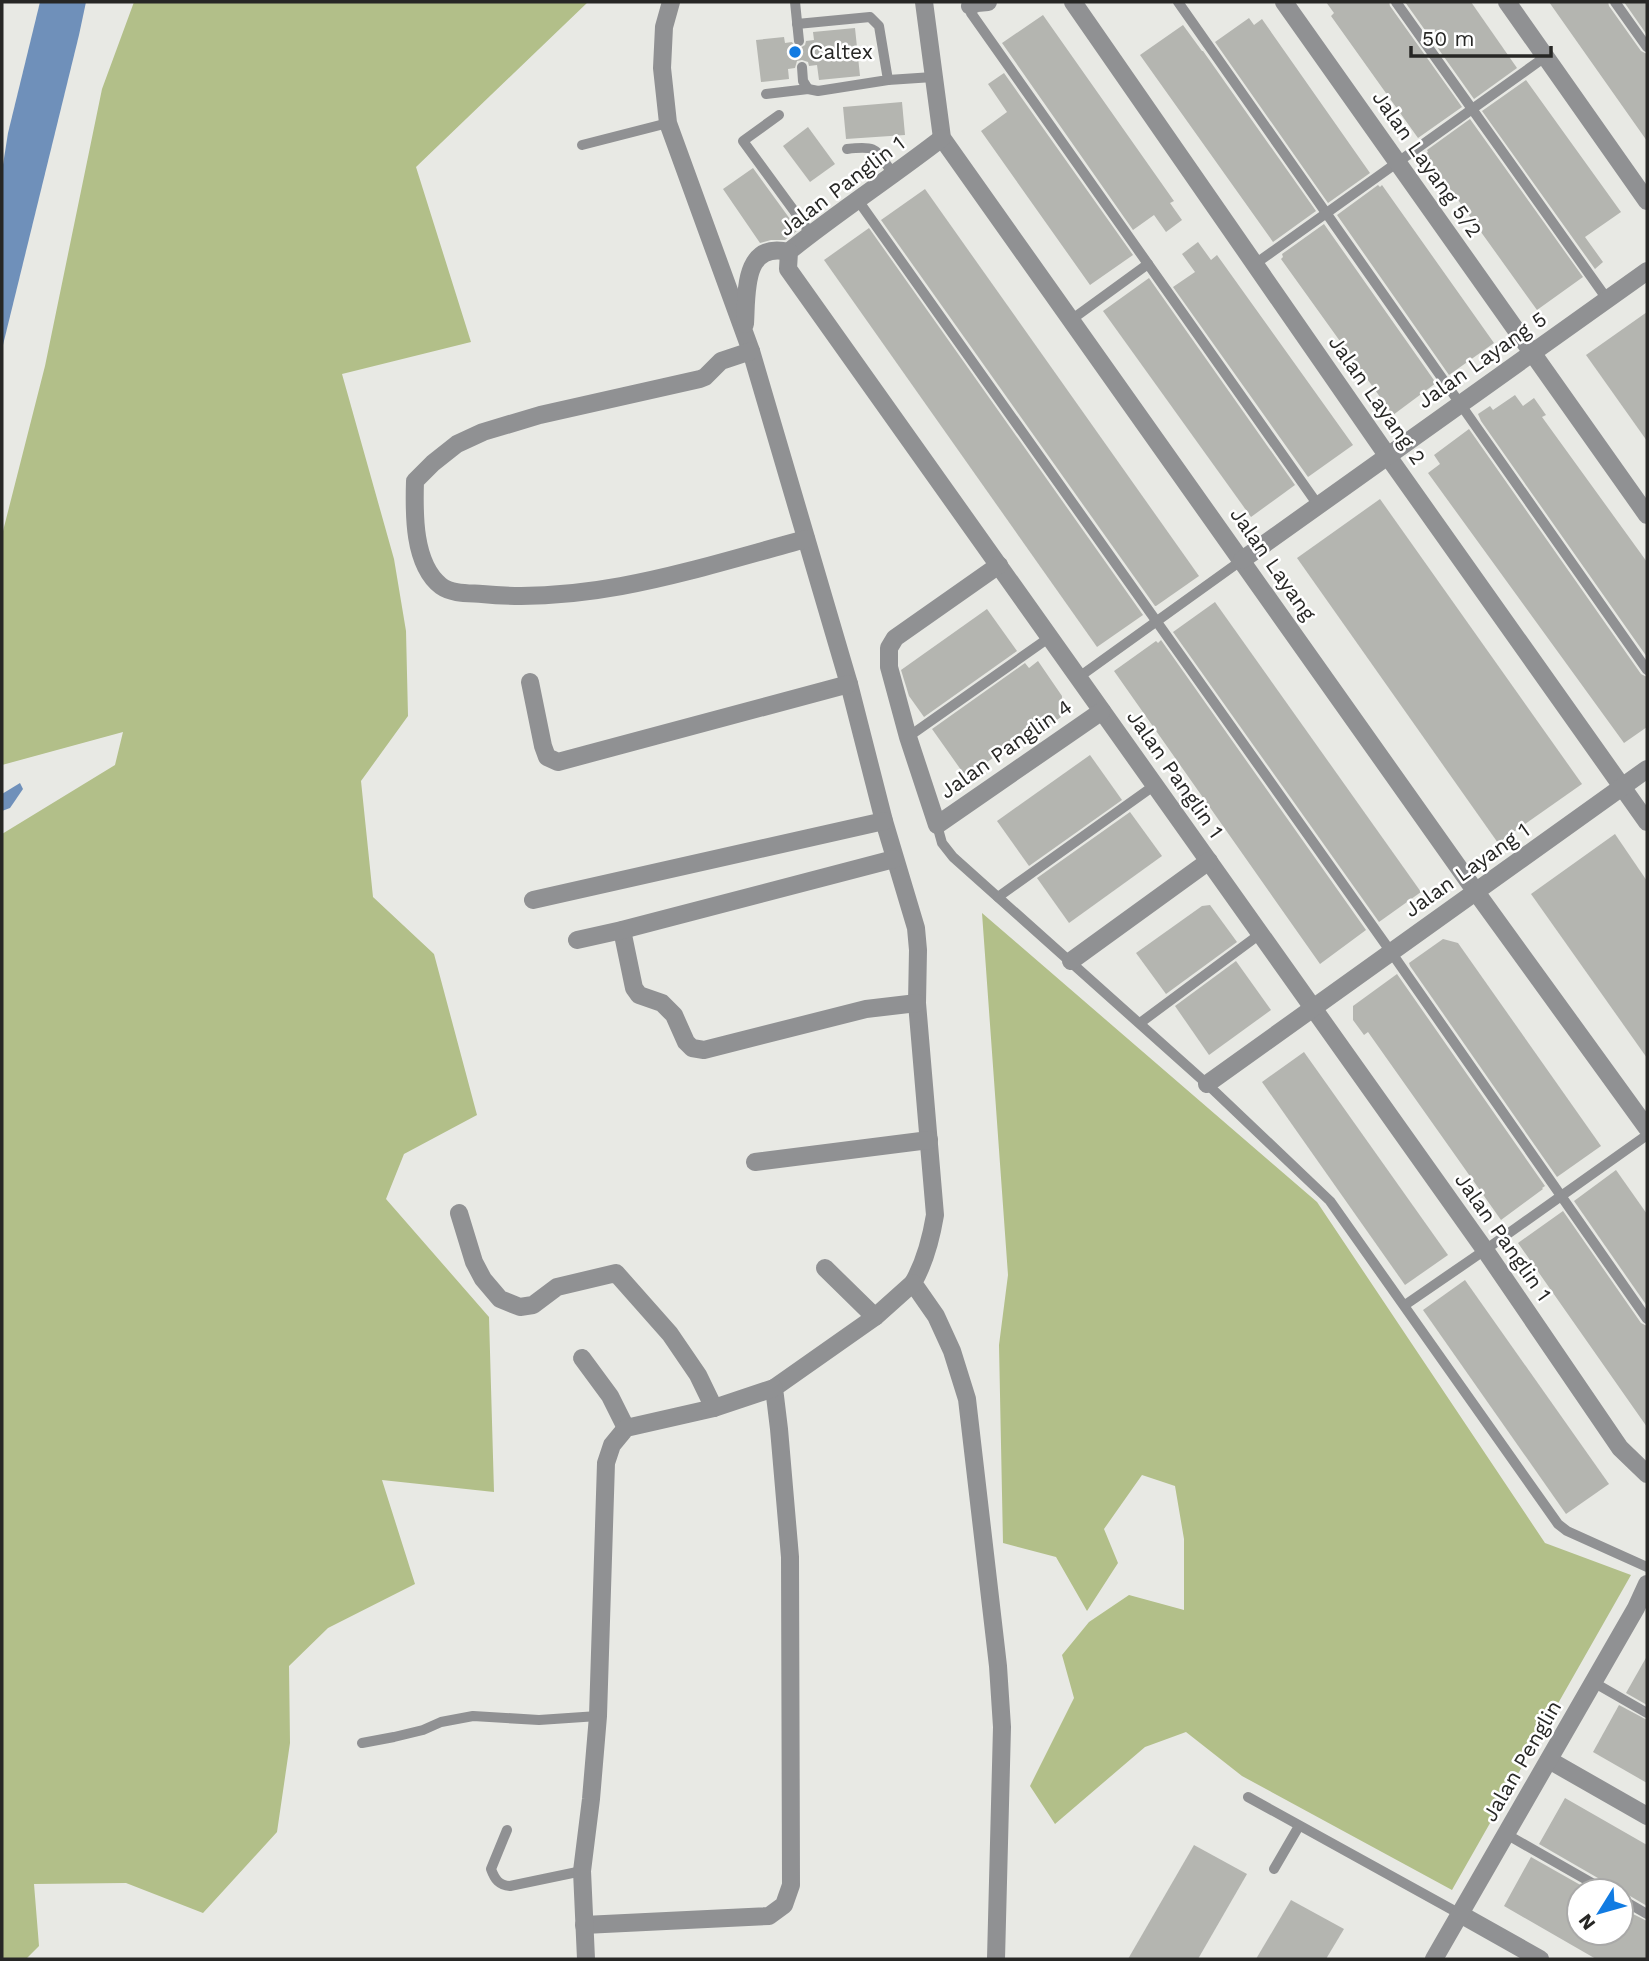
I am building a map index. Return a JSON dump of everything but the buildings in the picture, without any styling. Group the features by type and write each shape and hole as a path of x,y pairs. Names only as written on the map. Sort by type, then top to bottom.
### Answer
{"street":[{"path":"586,1959 582,1871 598,1716 606,1463 612,1445 626,1428 714,1408 774,1388 875,1317 913,1283 922,1266 932,1234 934,1215 917,1003 916,928 894,859 849,684 745,331 668,123 662,68 664,27 671,2"},
{"name":"Jalan Layang","path":"925,2 942,138 1476,892 1647,1128"},
{"path":"970,6 988,2"},
{"name":"Jalan Layang 2","path":"1073,2 1387,455 1647,822"},
{"name":"Jalan Layang 5/2","path":"1284,2 1647,515"},
{"path":"1507,2 1647,201"},
{"name":"Jalan Panglin 1","path":"942,138 789,252 788,269 1485,1250 1620,1448 1647,1474"},
{"path":"745,331 751,267 755,260 770,251 789,252"},
{"name":"Jalan Layang 5","path":"1242,560 1647,271"},
{"path":"751,351 722,360 700,379 540,415 483,432 457,444 415,481 414,513 417,538 425,564 444,588 498,596 573,594 601,590 701,568 806,539"},
{"path":"937,825 908,737 889,667 889,648 895,638 999,565"},
{"path":"530,682 543,746 547,757 558,762 849,684"},
{"name":"Jalan Panglin 4","path":"937,825 1101,711"},
{"name":"Jalan Layang 1","path":"1207,1084 1647,769"},
{"path":"533,900 884,821"},
{"path":"577,940 894,859"},
{"path":"1071,961 1209,861"},
{"path":"622,930 634,988 639,995 662,1003 674,1015 686,1042 692,1048 704,1050 866,1009 917,1003"},
{"path":"755,1162 929,1140"},
{"path":"459,1213 474,1262 483,1279 500,1299 520,1307 533,1306 557,1287 616,1273 670,1334 698,1375 714,1408"},
{"path":"825,1268 875,1317"},
{"path":"913,1283 936,1316 952,1351 968,1399 998,1666 1002,1727 996,1959"},
{"path":"582,1358 610,1396 626,1428"},
{"path":"584,1926 769,1916 784,1905 791,1885 790,1557 774,1388"},
{"name":"Jalan Penglin","path":"1434,1959 1593,1682 1642,1611 1647,1584"},
{"path":"1549,1760 1647,1816"},
{"path":"1460,1914 1540,1959"}],"lane":[{"path":"794,2 799,41"},
{"path":"1178,2 1647,670"},
{"path":"1396,2 1607,299"},
{"path":"1615,2 1647,47"},
{"path":"970,6 971,13 1318,505"},
{"path":"797,24 870,17 879,26 888,80"},
{"path":"1255,264 1545,57"},
{"path":"802,67 803,81 808,89"},
{"path":"766,94 808,89 818,91 888,80 933,77"},
{"path":"779,115 743,141 811,234"},
{"path":"582,145 668,123"},
{"path":"847,149 874,149 894,175"},
{"path":"857,199 1391,952 1647,1319"},
{"path":"1071,320 1148,264"},
{"path":"1079,677 1242,560"},
{"path":"908,737 1050,637"},
{"path":"998,897 1155,785"},
{"path":"937,825 942,843 953,857 1140,1023 1330,1200 1558,1524 1567,1531 1647,1567"},
{"path":"1140,1023 1260,934"},
{"path":"1405,1305 1647,1135"},
{"path":"1593,1682 1647,1713"},
{"path":"362,1743 394,1738 441,1722 473,1716 540,1720 598,1716"},
{"path":"1248,1797 1460,1914"},
{"path":"1275,1869 1299,1826"},
{"path":"507,1830 491,1869 494,1878 502,1885 510,1886 582,1871"},
{"path":"1506,1834 1581,1877"}],"green space":[{"path":"134,2 588,2 416,167 471,342 342,374 394,559 406,631 408,716 361,781 373,897 434,954 477,1115 404,1154 386,1199 489,1317 494,1492 382,1480 415,1584 328,1628 289,1666 290,1743 277,1832 203,1913 126,1883 34,1884 39,1946 26,1959 2,1959 2,834 115,765 123,732 2,765 2,535 45,366 102,89"},
{"path":"982,913 1317,1202 1545,1543 1631,1575 1452,1890 1242,1776 1186,1732 1145,1747 1055,1824 1030,1786 1074,1698 1062,1655 1089,1622 1129,1595 1184,1610 1184,1539 1175,1486 1142,1475 1104,1529 1118,1563 1087,1611 1056,1557 1003,1543 999,1345 1008,1275"}],"water":[{"path":"40,2 86,2 2,349 2,171 8,133"},
{"path":"20,783 23,789 10,808 2,811 2,794"}],"place":[{"name":"Caltex","path":"795,52"}]}
